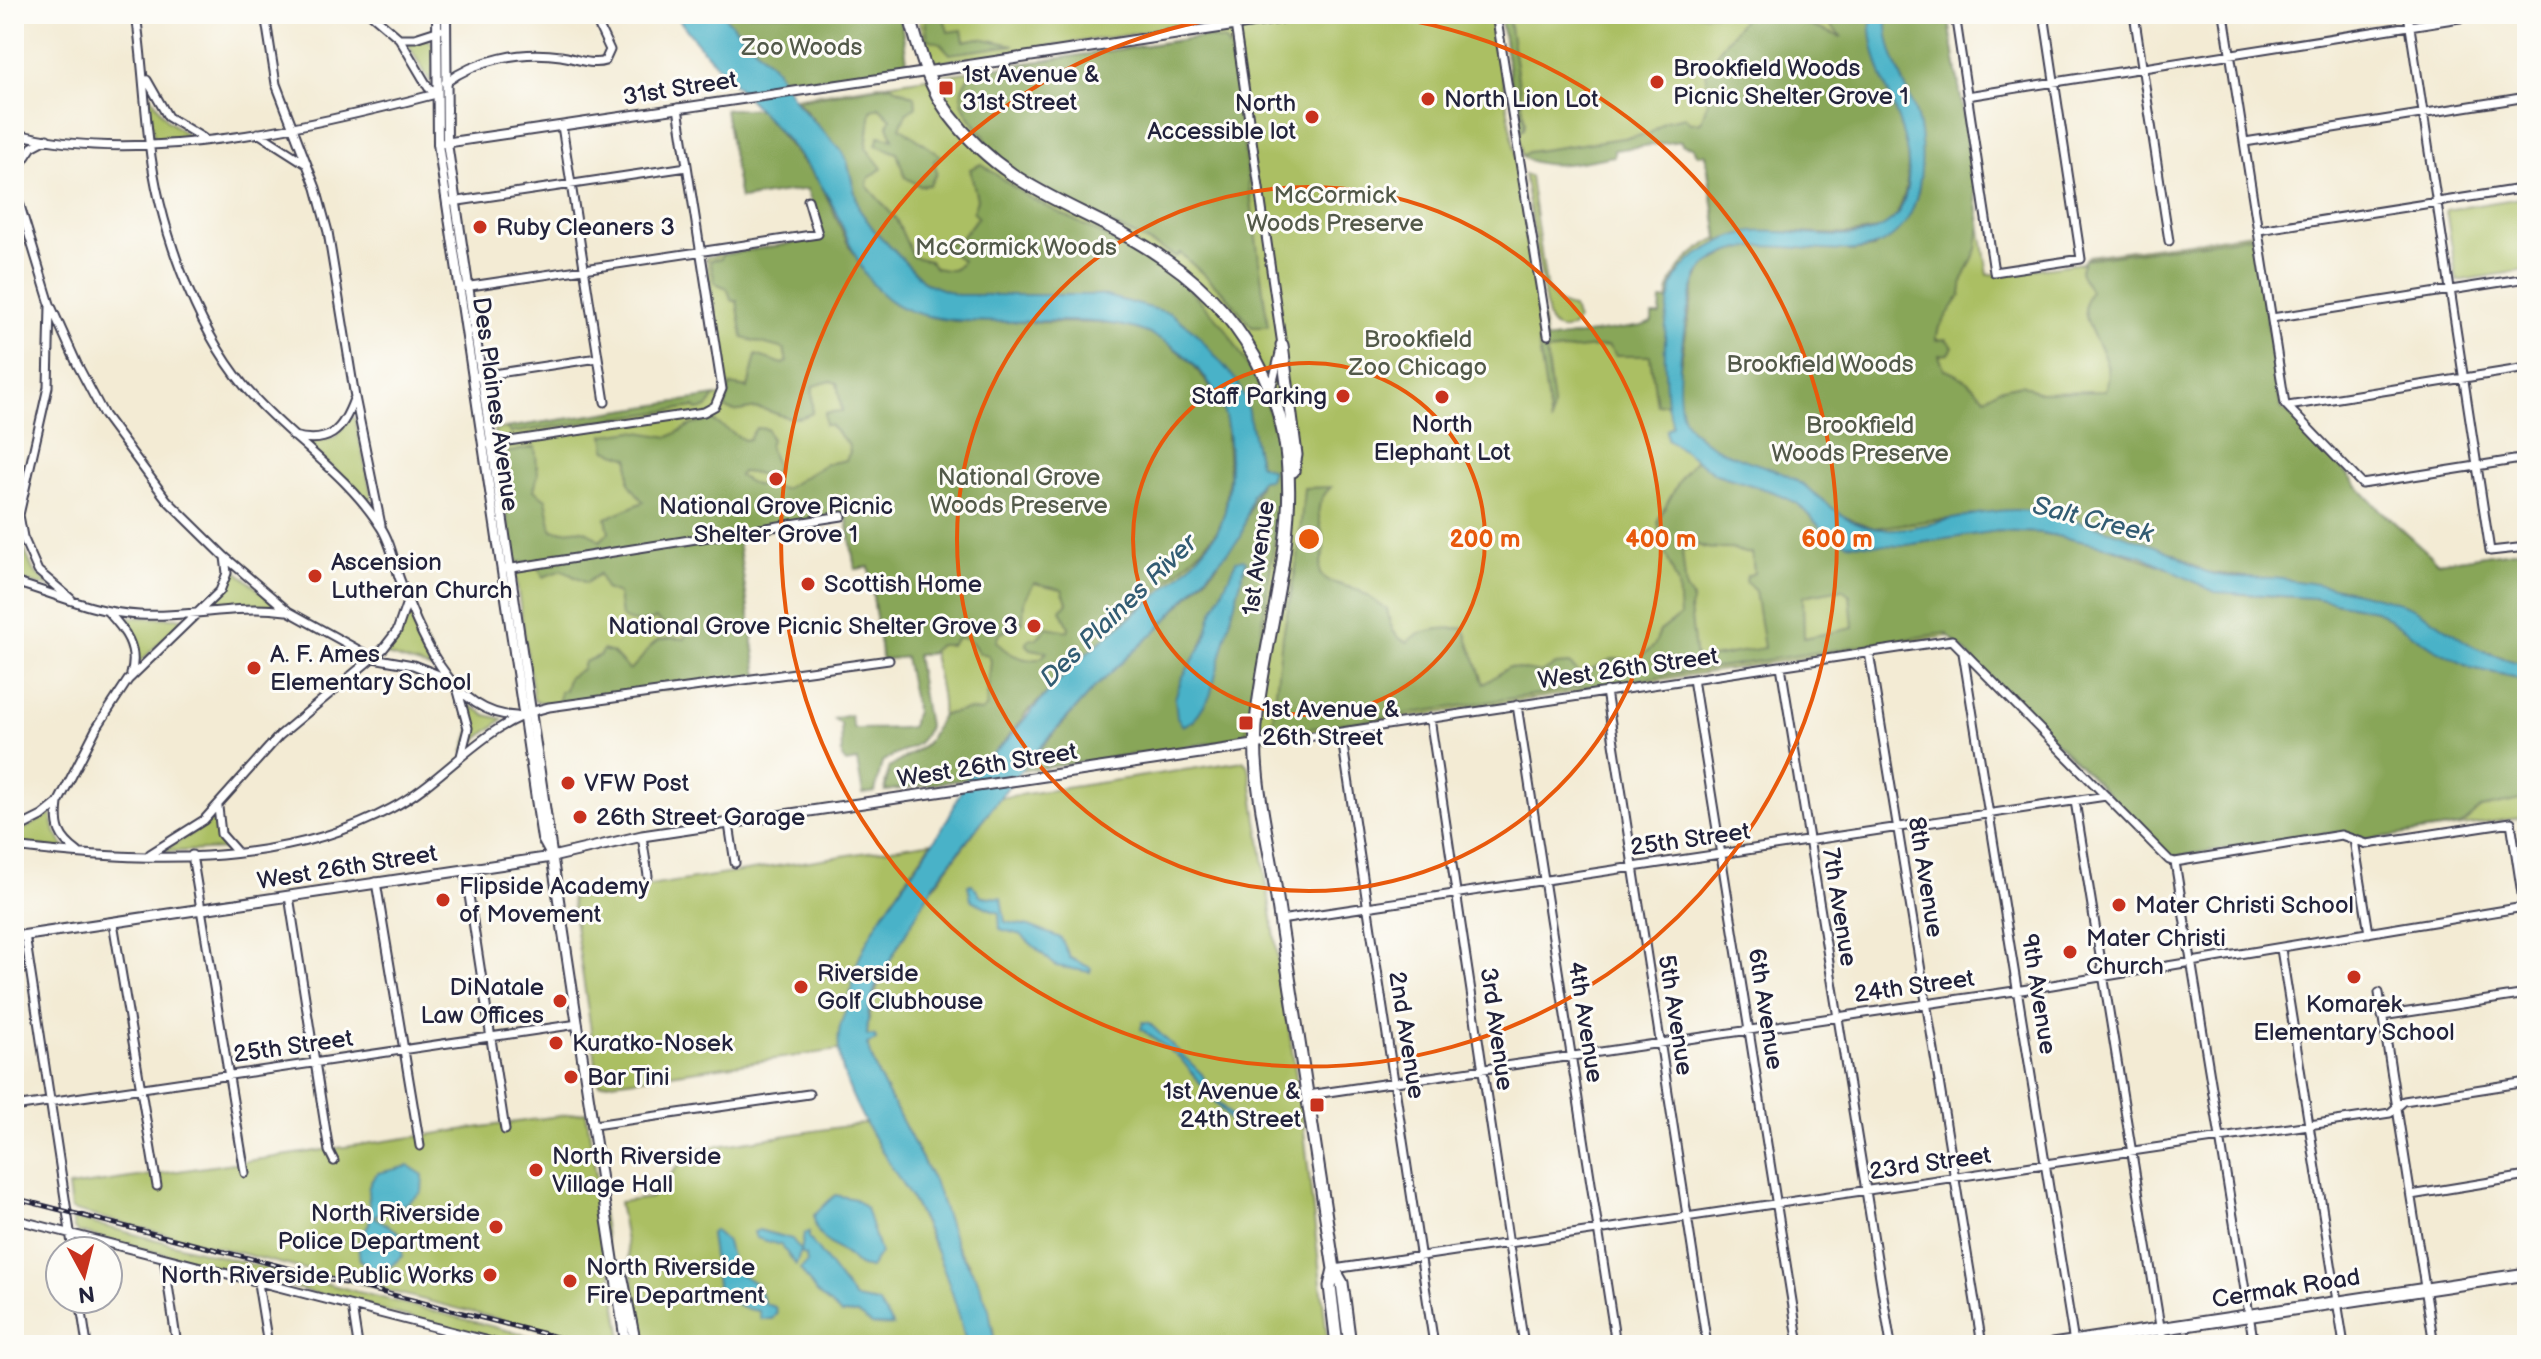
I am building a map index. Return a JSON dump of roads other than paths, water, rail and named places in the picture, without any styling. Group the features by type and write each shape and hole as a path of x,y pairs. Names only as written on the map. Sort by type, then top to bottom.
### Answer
{"main road":[{"name":"1st Avenue","path":"909,14 926,72 947,111 978,149 1009,175 1165,259 1201,288 1244,339 1271,389 1285,439 1290,487 1286,540 1261,684 1254,745 1334,1269 1342,1283 1350,1345"},
{"name":"31st Street","path":"926,72 1308,14"},
{"path":"1282,345 1296,455 1290,487"},
{"name":"West 26th Street","path":"14,937 552,857 642,836 1254,745"},
{"name":"Des Plaines Avenue","path":"552,857 626,1345"},
{"name":"Des Plaines Avenue","path":"616,1266 623,1279 636,1345"},
{"name":"1st Avenue","path":"1334,1269 1330,1286 1337,1345"},
{"name":"Cermak Road","path":"2052,1345 2527,1274"}],"street":[{"path":"136,14 149,143 174,244 206,327 243,384 291,435 337,474 382,528"},
{"path":"265,14 276,84 307,164 334,258 355,397 382,528 408,599 457,688 489,713 524,714 889,660"},
{"path":"371,14 399,38 428,87 436,94"},
{"path":"437,14 442,29 446,82 442,143"},
{"path":"442,143 436,94 446,14"},
{"path":"14,133 47,139 149,143 292,129 436,94 446,82 513,55 557,55 600,63 608,58 610,50 593,14"},
{"path":"1496,14 1548,335"},
{"path":"1955,14 1994,272 2081,259 2044,14"},
{"path":"2134,14 2169,241"},
{"path":"2224,14 2288,406 2362,484 2527,458"},
{"path":"2408,14 2490,551 2527,547"},
{"path":"1967,96 2485,14"},
{"path":"1235,24 1282,345 1271,389"},
{"path":"399,38 415,38 442,29"},
{"name":"31st Street","path":"442,143 926,72"},
{"path":"144,75 168,117 206,139"},
{"path":"2245,142 2527,97"},
{"path":"482,444 711,410 722,389 678,108"},
{"path":"562,126 605,402"},
{"path":"258,133 307,164"},
{"path":"14,174 32,147 47,139"},
{"name":"Des Plaines Avenue","path":"442,143 478,377 493,443 512,568 524,714"},
{"path":"451,202 687,167"},
{"path":"14,186 50,304 104,415 167,500 225,557 288,611 373,658 413,665 451,679"},
{"path":"2259,230 2527,188"},
{"path":"464,287 818,234 808,200"},
{"path":"2272,318 2527,278"},
{"path":"14,526 48,387 50,304"},
{"path":"478,377 598,358"},
{"path":"2288,406 2527,368"},
{"name":"Des Plaines Avenue","path":"478,377 482,444 500,570 542,839 552,857"},
{"path":"291,435 315,440 333,435 343,425 355,397"},
{"path":"19,515 23,537 38,571 71,599"},
{"path":"500,570 842,516"},
{"path":"128,680 223,587 227,573 225,557"},
{"path":"14,582 108,612 196,613 237,608 288,611"},
{"path":"147,856 189,832 218,807 279,736 373,658 397,631 408,599"},
{"path":"79,852 62,840 55,821 58,803 96,729 133,667 131,644 108,612"},
{"name":"West 26th Street","path":"1254,745 1952,640 1962,651"},
{"path":"1962,651 2169,860 2175,862 2341,835 2367,844 2511,822 2527,927"},
{"name":"9th Avenue","path":"1962,651 2074,1343"},
{"name":"8th Avenue","path":"1869,652 1982,1345"},
{"name":"7th Avenue","path":"1781,666 1891,1345"},
{"name":"6th Avenue","path":"1693,679 1799,1345"},
{"path":"457,688 468,728 458,762"},
{"name":"5th Avenue","path":"1606,691 1707,1345"},
{"name":"4th Avenue","path":"1517,705 1616,1345"},
{"path":"14,847 147,856 192,855 313,840 392,808 524,714"},
{"name":"3rd Avenue","path":"1430,718 1524,1345"},
{"name":"2nd Avenue","path":"1341,732 1434,1345"},
{"name":"25th Street","path":"1280,920 2106,796"},
{"path":"2075,801 2163,1345"},
{"path":"14,830 58,803"},
{"path":"218,807 221,834 237,851"},
{"path":"729,824 735,863"},
{"path":"642,836 648,876"},
{"path":"2354,840 2369,933"},
{"path":"192,855 245,1173"},
{"path":"2175,862 2254,1345"},
{"path":"465,869 505,1130"},
{"path":"376,882 420,1146"},
{"path":"289,896 329,1151 334,1161"},
{"name":"24th Street","path":"1308,1095 2018,991 2524,907"},
{"path":"113,922 157,1186"},
{"path":"25,935 70,1234"},
{"path":"2281,949 2344,1345"},
{"path":"2379,993 2434,1345"},
{"path":"2382,1016 2527,994"},
{"name":"25th Street","path":"14,1107 578,1024"},
{"name":"23rd Street","path":"1334,1269 1509,1246 2390,1113 2404,1101 2527,1082"},
{"path":"594,1125 809,1094"},
{"path":"2411,1195 2527,1176"},
{"path":"14,1219 504,1345"},
{"path":"164,1258 177,1345"},
{"path":"258,1283 268,1345"},
{"path":"352,1306 358,1345"},
{"path":"82,1315 87,1345"},
{"path":"446,1330 448,1345"}],"water":[{"path":"675,14 722,14 776,69 798,105 840,149 847,161 859,209 874,230 925,283 957,295 1102,295 1170,313 1194,331 1236,380 1245,398 1259,464 1272,470 1269,479 1261,480 1252,495 1241,537 1156,631 1094,688 1028,761 934,884 877,983 869,1007 867,1035 875,1036 876,1040 867,1044 877,1073 935,1184 957,1247 977,1279 989,1309 995,1345 966,1345 950,1287 924,1224 851,1093 839,1051 840,1027 856,965 867,942 947,820 967,779 1072,668 1172,583 1217,532 1227,503 1229,484 1227,426 1218,397 1195,365 1168,343 1140,330 1108,323 1076,321 951,320 905,309 883,295 862,268 832,205 808,166 711,59"},
{"name":"Salt Creek","path":"1871,14 1887,14 1892,52 1919,126 1921,170 1911,212 1888,240 1868,248 1845,251 1768,246 1744,248 1705,266 1697,277 1691,295 1679,374 1681,410 1695,433 1717,449 1784,474 1848,519 1873,528 1909,528 1990,512 2030,511 2123,535 2216,574 2312,583 2400,603 2427,615 2478,648 2527,666 2527,684 2514,677 2471,668 2433,648 2376,610 2314,598 2215,592 2143,556 2042,533 1997,531 1900,546 1847,543 1825,532 1798,504 1774,492 1716,474 1667,439 1666,430 1672,425 1665,376 1667,316 1674,282 1688,263 1714,245 1746,233 1862,234 1881,228 1896,216 1905,197 1909,173 1907,150 1877,60"},
{"path":"1236,561 1246,561 1210,696 1194,720 1183,726 1177,717 1175,698 1182,678 1205,640 1211,616"},
{"path":"972,884 981,896 1001,898 1005,922 1029,926 1061,938 1070,958 1091,968 1090,972 1056,966 1021,935 1000,929 999,913 971,900 968,885"},
{"path":"1143,1022 1149,1023 1202,1074 1213,1096 1232,1117 1231,1122 1180,1058 1141,1029"},
{"path":"409,1166 423,1175 422,1192 407,1203 373,1216 402,1234 402,1256 391,1266 371,1269 360,1260 359,1251 361,1238 370,1221 370,1184 378,1173"},
{"path":"835,1195 855,1199 866,1208 880,1253 870,1268 858,1266 817,1230 814,1215"},
{"path":"714,1230 727,1242 735,1271 757,1284 765,1304 775,1307 777,1313 772,1319 761,1319 759,1311 742,1308 718,1291 710,1235"},
{"path":"759,1230 792,1239 801,1251 804,1234 809,1232 809,1238 855,1299 878,1303 893,1326 872,1325 857,1314 841,1314 816,1292 800,1269 807,1263 806,1255 800,1253 796,1265 781,1245 756,1238 754,1232"}],"railway":[{"path":"14,1198 588,1345"}],"place":[{"name":"Brookfield Woods Picnic Shelter Grove 1","path":"1657,82"},
{"name":"1st Avenue & 31st Street","path":"946,88"},
{"name":"North Lion Lot","path":"1428,99"},
{"name":"North Accessible lot","path":"1312,117"},
{"name":"Ruby Cleaners 3","path":"480,227"},
{"name":"Staff Parking","path":"1343,396"},
{"name":"North Elephant Lot","path":"1442,397"},
{"name":"National Grove Picnic Shelter Grove 1","path":"776,479"},
{"name":"Ascension Lutheran Church","path":"315,576"},
{"name":"Scottish Home","path":"808,584"},
{"name":"National Grove Picnic Shelter Grove 3","path":"1034,626"},
{"name":"A. F. Ames Elementary School","path":"254,668"},
{"name":"1st Avenue & 26th Street","path":"1246,723"},
{"name":"VFW Post","path":"568,783"},
{"name":"26th Street Garage","path":"580,817"},
{"name":"Flipside Academy of Movement","path":"443,900"},
{"name":"Mater Christi School","path":"2119,905"},
{"name":"Mater Christi Church","path":"2070,952"},
{"name":"Komarek Elementary School","path":"2354,977"},
{"name":"Riverside Golf Clubhouse","path":"801,987"},
{"name":"DiNatale Law Offices","path":"560,1001"},
{"name":"Kuratko-Nosek","path":"556,1043"},
{"name":"Bar Tini","path":"571,1077"},
{"name":"1st Avenue & 24th Street","path":"1317,1105"},
{"name":"North Riverside Village Hall","path":"536,1170"},
{"name":"North Riverside Police Department","path":"496,1227"},
{"name":"North Riverside Public Works","path":"490,1275"},
{"name":"North Riverside Fire Department","path":"570,1281"}],"park label":[{"name":"Zoo Woods","path":"802,47"},
{"name":"McCormick Woods Preserve","path":"1335,209"},
{"name":"McCormick Woods","path":"1016,247"},
{"name":"Brookfield Zoo Chicago","path":"1418,353"},
{"name":"Brookfield Woods","path":"1820,364"},
{"name":"Brookfield Woods Preserve","path":"1860,439"},
{"name":"National Grove Woods Preserve","path":"1019,491"}],"water label":[{"name":"Des Plaines River","path":"1118,610"}]}
